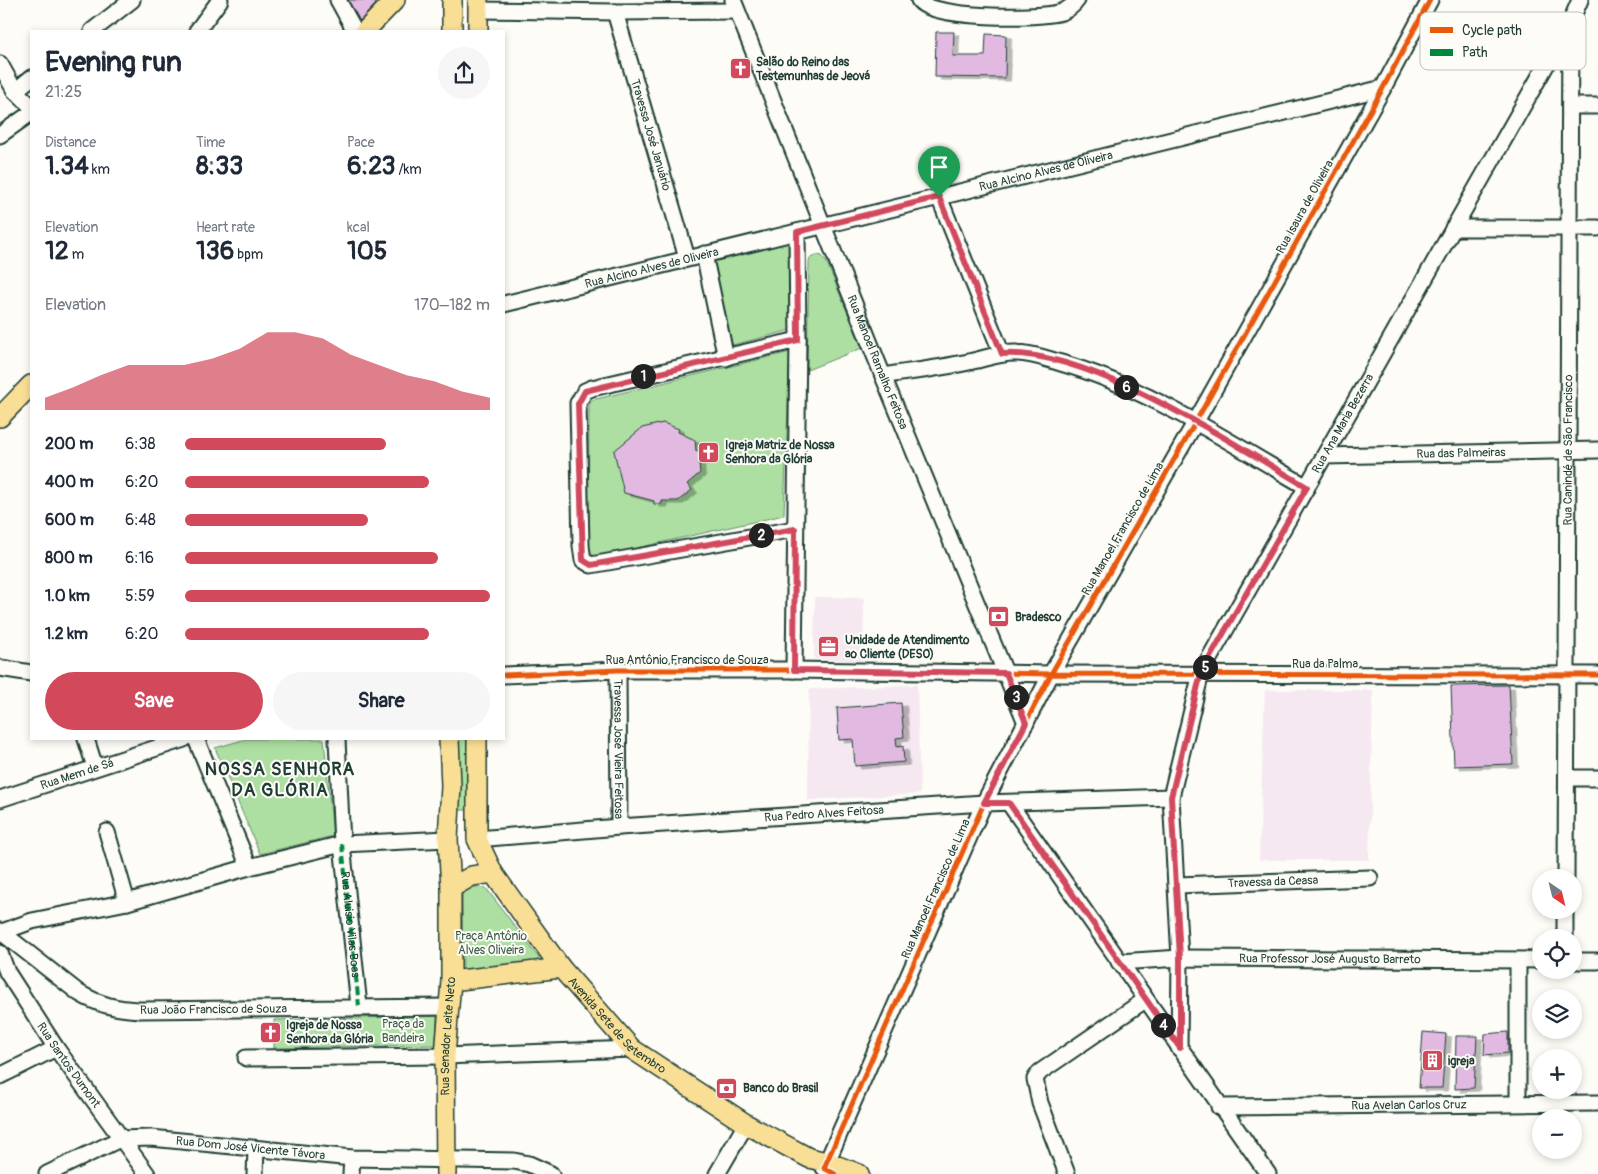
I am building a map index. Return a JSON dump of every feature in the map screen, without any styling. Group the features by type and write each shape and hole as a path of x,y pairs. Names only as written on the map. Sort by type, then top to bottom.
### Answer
{"main road":[{"path":"366,30 395,0"},
{"path":"452,0 452,30"},
{"path":"478,5 478,30"},
{"path":"0,417 30,386"},
{"name":"Rua Senador Leite Neto","path":"446,1167 445,1056 451,981 451,888 448,839 451,786 449,740"},
{"path":"477,740 477,839"},
{"name":"Avenida Sete de Setembro","path":"477,839 494,873 561,968 632,1049 746,1124 824,1165 859,1174"},
{"path":"451,888 472,876 494,873"},
{"path":"451,981 561,968"}],"street":[{"path":"93,30 132,0"},
{"path":"198,30 220,0"},
{"path":"338,0 354,30"},
{"path":"919,0 923,6 929,8 969,14 1015,16 1063,12 1073,6 1077,0"},
{"name":"Rua Isaura de Oliveira","path":"1424,12 1430,0"},
{"name":"Rua Ana Maria Bezerra","path":"1575,12 1580,0"},
{"path":"478,5 615,12 735,5"},
{"name":"Rua Manoel Ramalho Feitosa","path":"735,5 883,376 1026,723"},
{"name":"Travessa José Januário","path":"615,12 687,258"},
{"name":"Rua Isaura de Oliveira","path":"1195,423 1420,19"},
{"path":"0,64 8,90 30,105"},
{"name":"Rua Ana Maria Bezerra","path":"1180,1048 1180,958 1171,797 1201,673 1543,70"},
{"name":"Rua Canindé de São Francisco","path":"1566,869 1570,450 1570,70"},
{"path":"8,90 30,79"},
{"name":"Rua Alcino Alves de Oliveira","path":"505,304 1383,88"},
{"path":"1570,106 1598,106"},
{"path":"0,135 30,115"},
{"path":"939,197 1002,354"},
{"path":"1453,228 1598,228"},
{"path":"794,670 798,340 797,232"},
{"path":"704,254 726,358"},
{"path":"795,529 591,565 583,560 578,404 580,397 585,391 592,388 798,340"},
{"path":"883,376 971,362 1002,354 1036,356 1096,374 1195,423 1307,487"},
{"name":"Rua Manoel Francisco de Lima","path":"824,1165 984,803 1051,674 1195,423"},
{"name":"Rua das Palmeiras","path":"1325,456 1598,450"},
{"path":"0,668 30,673"},
{"name":"Rua Antônio Francisco de Souza","path":"505,675 618,670 794,670 1051,674"},
{"name":"Travessa José Vieira Feitosa","path":"618,670 619,827"},
{"name":"Rua da Palma","path":"1051,674 1598,675"},
{"path":"86,740 95,767"},
{"name":"Rua Mem de Sá","path":"0,799 181,740"},
{"path":"196,740 248,867"},
{"name":"Rua Aluisio Vilas Boas","path":"337,740 342,844 359,1006"},
{"path":"1568,778 1598,778"},
{"name":"Rua Pedro Alves Feitosa","path":"477,839 619,827 984,803 1171,797"},
{"path":"1009,803 1268,1174"},
{"path":"108,832 127,902"},
{"path":"1,932 32,921 127,902 248,867 342,844 448,839"},
{"name":"Travessa da Ceasa","path":"1177,885 1370,878"},
{"name":"Rua João Francisco de Souza","path":"1,932 79,993 102,1005 140,1010 450,1006"},
{"name":"Rua Santos Dumont","path":"0,952 7,972 56,1048 147,1174"},
{"name":"Rua Professor José Augusto Barreto","path":"1119,962 1180,958 1532,960"},
{"path":"1518,960 1518,1102"},
{"path":"1582,960 1598,961"},
{"path":"1068,1174 1040,1103 1035,1079 1040,1072 1145,1000"},
{"path":"0,1076 56,1048"},
{"path":"246,1058 445,1056 632,1049"},
{"name":"Rua Avelan Carlos Cruz","path":"1220,1107 1518,1102 1598,1103"},
{"path":"716,1174 746,1124"},
{"name":"Rua Dom José Vicente Távora","path":"46,1174 120,1139 151,1138 256,1150 446,1167 514,1162 529,1164 551,1174"},
{"path":"255,1174 256,1150"},
{"path":"351,1174 352,1158"}],"shaded area":[{"path":"815,597 864,598 863,661 814,659"},
{"path":"917,685 920,794 808,800 809,689"},
{"path":"1265,690 1373,690 1369,860 1259,860"}],"green space":[{"path":"793,240 791,330 729,346 711,260"},
{"path":"818,255 822,256 827,263 862,348 807,370 809,262 810,258"},
{"path":"790,352 784,515 592,558 588,556 589,405 592,400"},
{"path":"243,740 324,740 333,836 260,854 215,748"},
{"path":"455,740 469,740 468,810 454,810"},
{"name":"Praça Antônio Alves Oliveira","path":"468,886 486,888 541,961 473,974 463,968 462,892"},
{"name":"Praça da Bandeira","path":"437,1016 436,1045 274,1048 274,1020"}],"building":[{"path":"344,0 373,0 376,4 358,23"},
{"path":"936,32 954,32 953,56 985,56 986,34 1006,35 1005,78 935,77"},
{"path":"663,423 679,429 678,432 695,440 696,451 706,450 707,461 699,462 700,473 687,484 692,490 678,501 662,501 662,504 654,504 654,501 624,493 614,451 642,428"},
{"path":"1509,685 1513,764 1454,766 1451,686"},
{"path":"901,703 904,737 896,738 897,747 903,746 904,762 855,766 853,739 839,740 837,708"},
{"name":"igreja","path":"1423,1032 1446,1034 1442,1088 1419,1088"},
{"path":"1508,1032 1508,1053 1484,1055 1485,1034"},
{"path":"1456,1036 1477,1036 1474,1088 1455,1089"}],"marked path":[{"path":"342,844 359,1006"}],"cycle path":[{"path":"1424,12 1430,0"},
{"path":"835,1174 824,1168 984,803 1051,674 1195,423 1420,19"},
{"path":"505,675 618,670 794,670 1051,674 1598,675"}],"place":[{"name":"Salão do Reino das Testemunhas de Jeová","path":"740,69"},
{"name":"Igreja Matriz de Nossa Senhora da Glória","path":"709,452"},
{"name":"Bradesco","path":"999,617"},
{"name":"Unidade de Atendimento ao Cliente (DESO)","path":"829,647"},
{"name":"Igreja de Nossa Senhora da Glória","path":"270,1032"},
{"name":"igreja","path":"1432,1061"},
{"name":"Banco do Brasil","path":"727,1088"}],"district":[{"name":"NOSSA SENHORA DA GLÓRIA","path":"280,780"}],"route":[{"path":"939,197 1002,354 1016,353 1036,356 1082,369 1114,381 1195,423 1307,487 1201,673 1171,797 1180,958 1180,1048 1009,803 984,803 1026,723 1006,673 794,670 795,529 591,565 583,560 581,546 578,404 580,397 585,391 798,340 797,232 939,197"}]}
